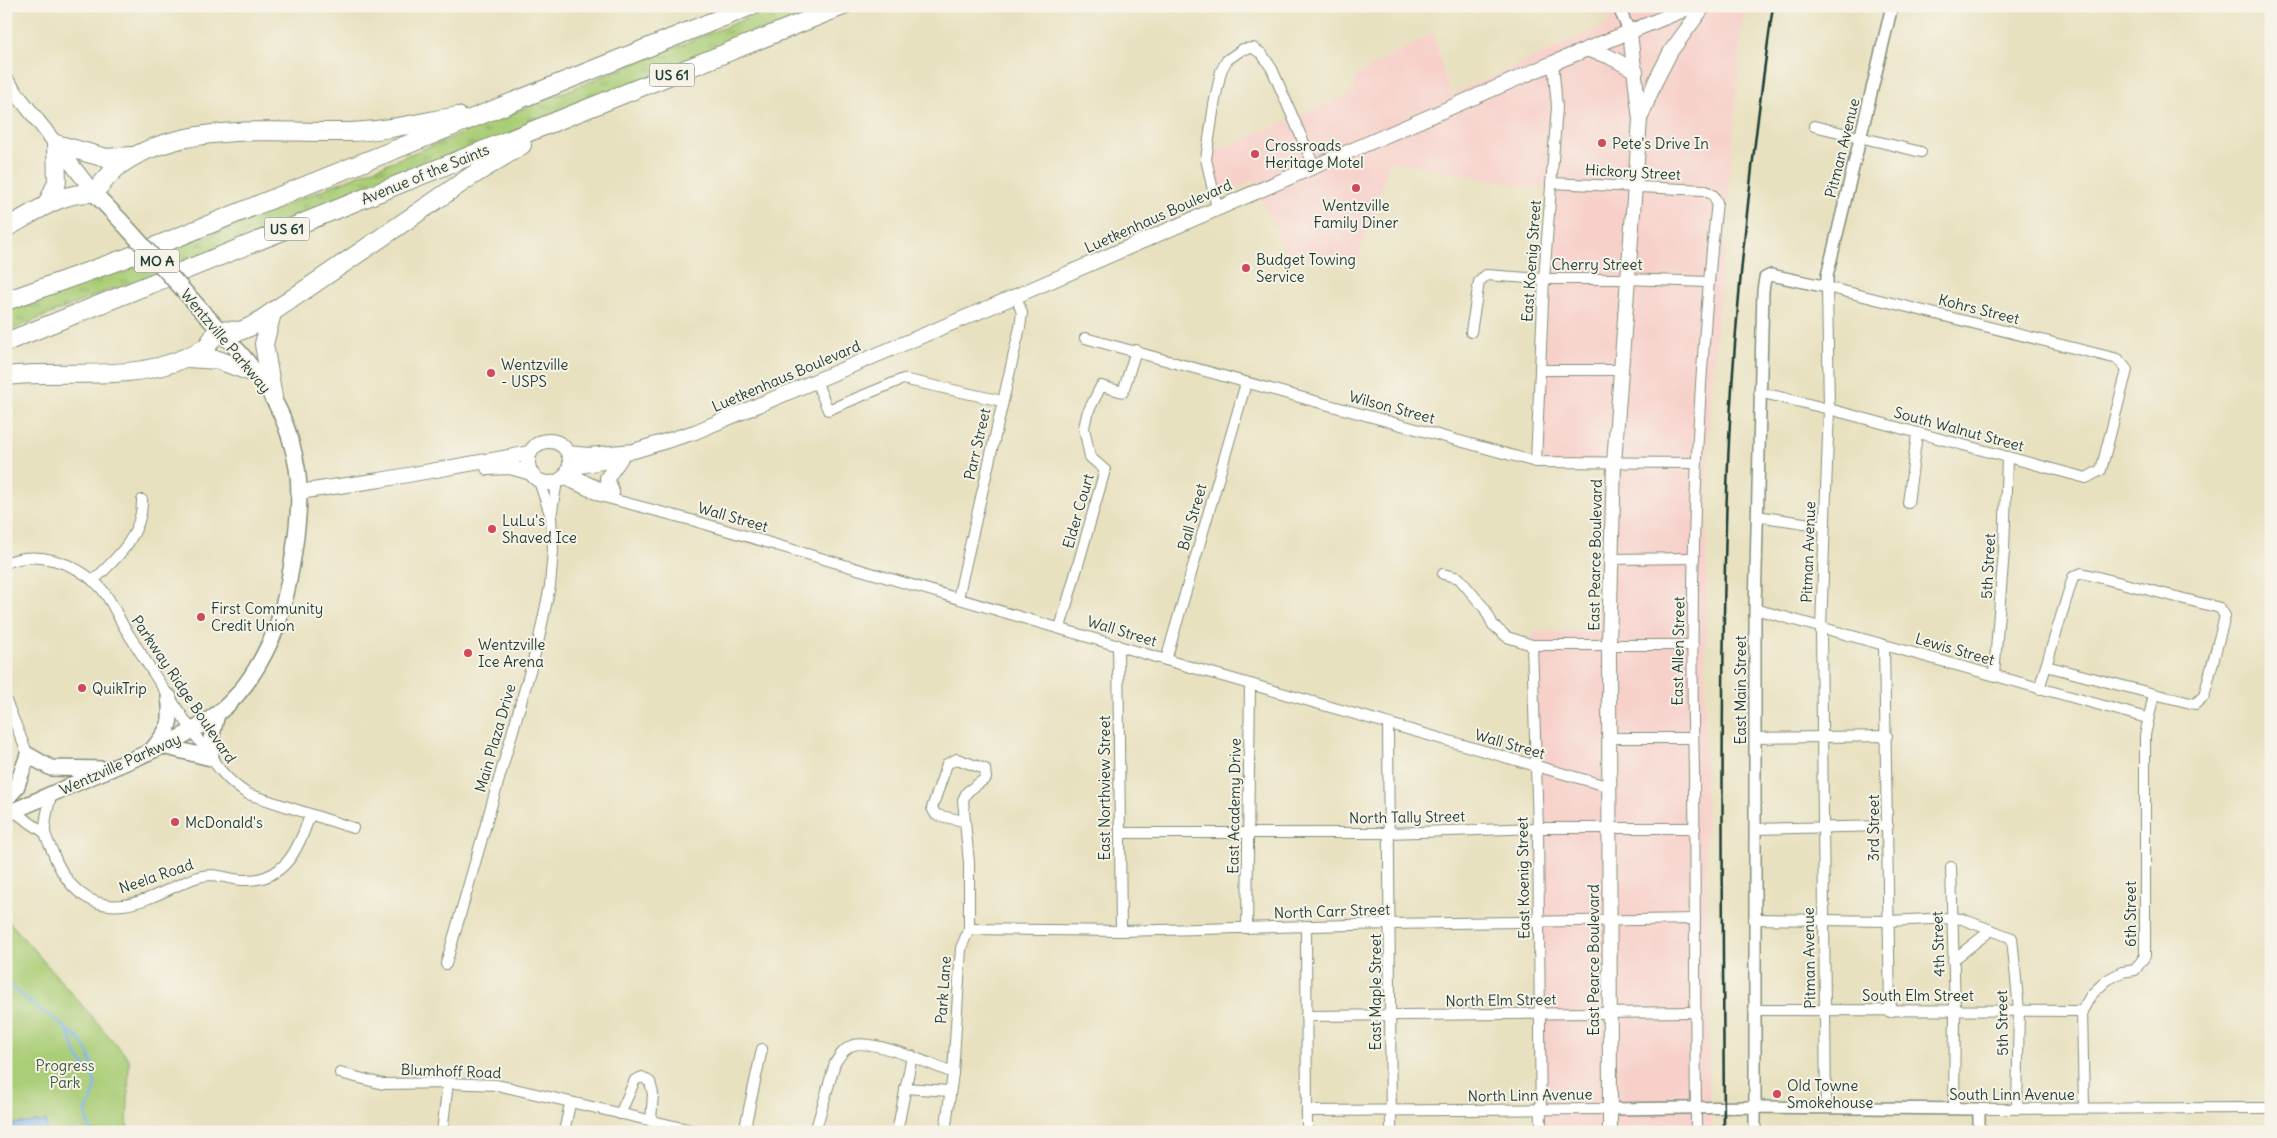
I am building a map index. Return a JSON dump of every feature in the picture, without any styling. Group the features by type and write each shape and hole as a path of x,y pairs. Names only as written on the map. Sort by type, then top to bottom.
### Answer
{"highway":[{"name":"US 61","path":"6,301 126,258 751,6"},
{"name":"Avenue of the Saints","path":"6,342 843,6"},
{"path":"6,228 68,195 80,192 94,193 109,175 137,156 157,147 227,132 255,130 351,132 418,123 498,108"},
{"path":"6,376 44,373 118,373 144,369 184,358 207,346 218,330 240,331 252,326 470,177 568,116"},
{"path":"47,205 56,182 56,144 106,158 137,156"},
{"path":"272,313 264,344 272,397"},
{"path":"184,358 218,360 257,374"}],"main road":[{"name":"Luetkenhaus Boulevard","path":"564,474 621,458 634,451 695,432 816,382 1553,63 1589,50 1693,6"},
{"path":"1640,120 1655,82 1671,51 1704,6"},
{"name":"East Pearce Boulevard","path":"1610,1132 1609,643 1614,463 1640,120 1636,70 1630,33"},
{"path":"1589,50 1608,56 1636,70"},
{"name":"MO A","path":"6,80 94,193"},
{"name":"Wentzville Parkway","path":"8,808 51,794 157,749 217,714 242,690 272,638 295,540 299,492 297,468 289,436 272,397 257,374 94,193"},
{"path":"413,475 504,467 550,483 564,474 568,453 562,446 554,441 544,441 536,445 530,453 528,463 535,477"},
{"name":"Luetkenhaus Boulevard","path":"568,453 588,455 634,451"},
{"path":"299,492 413,475 530,453"},
{"path":"612,492 607,478 621,458"},
{"path":"169,697 172,713 169,728 157,749 211,758 211,739 217,714"},
{"path":"8,808 28,755 51,768 109,769"}],"street":[{"name":"East Pearce Boulevard","path":"1618,6 1630,33"},
{"name":"Pitman Avenue","path":"1826,1107 1822,828 1822,628 1829,408 1827,276 1892,6"},
{"path":"1217,208 1206,159 1214,105 1221,71 1227,60 1243,48 1253,48 1262,54 1272,69 1314,166"},
{"name":"East Koenig Street","path":"1536,462 1544,280 1558,107 1553,63"},
{"path":"1814,126 1921,152"},
{"name":"Hickory Street","path":"1551,183 1704,190 1713,195"},
{"name":"East Allen Street","path":"1696,1132 1695,828 1692,738 1694,558 1708,282 1717,202 1713,195"},
{"name":"Cherry Street","path":"1471,332 1479,282 1486,275 1544,280 1628,278 1708,282"},
{"name":"Kohrs Street","path":"1768,276 1775,275 1827,287 2118,360 2127,370 2127,378 2115,421"},
{"name":"East Main Street","path":"1755,1132 1755,609 1759,392 1763,291 1764,282 1768,276"},
{"name":"Parr Street","path":"958,598 1022,313 1016,296"},
{"name":"Wilson Street","path":"1085,338 1136,350 1536,462 1698,463"},
{"name":"Elder Court","path":"1060,628 1105,470 1090,457 1084,428 1087,414 1101,386 1123,392 1136,350"},
{"path":"1540,370 1620,370"},
{"path":"816,382 828,410 903,379 1002,401"},
{"name":"Ball Street","path":"1166,660 1246,382"},
{"name":"South Walnut Street","path":"1759,392 1829,408 1917,434 2086,478 2093,476 2101,470 2115,421"},
{"path":"1908,502 1917,434"},
{"name":"5th Street","path":"1994,676 2004,551 2007,458"},
{"name":"Wall Street","path":"564,474 612,492 625,501"},
{"name":"Wall Street","path":"564,474 600,496 625,501 1166,660 1610,787"},
{"name":"Main Plaza Drive","path":"551,517 564,474"},
{"name":"Main Plaza Drive","path":"446,964 538,643 550,586 553,550 551,517 535,477"},
{"path":"93,581 115,559 136,531 142,512 142,500"},
{"path":"1757,516 1824,526"},
{"name":"Parkway Ridge Boulevard","path":"6,563 33,558 53,560 75,569 93,581 99,586 169,697 211,758 235,786 248,794 353,828"},
{"path":"1612,559 1694,558"},
{"path":"2039,689 2073,577 2082,573 2220,608 2225,616 2204,696 2195,704 2046,666"},
{"path":"1443,574 1458,578 1485,608 1493,625 1508,637 1532,645 1609,643 1693,645"},
{"name":"Lewis Street","path":"1755,609 2147,718"},
{"name":"East Northview Street","path":"1118,645 1121,931"},
{"name":"East Koenig Street","path":"1532,645 1538,828 1541,1132"},
{"name":"3rd Street","path":"1884,645 1887,736 1890,1012"},
{"name":"East Academy Drive","path":"1247,928 1250,684"},
{"name":"6th Street","path":"2082,1011 2091,994 2107,980 2122,972 2135,970 2145,956 2145,735 2147,718 2154,694"},
{"path":"6,701 28,755"},
{"name":"East Maple Street","path":"1388,724 1391,1132"},
{"path":"1755,738 1887,736"},
{"path":"1610,738 1692,738"},
{"name":"Park Lane","path":"945,1132 949,1091 953,1073 961,948 969,929 968,863 963,800 967,792 986,778 985,769 957,759 947,764 932,808 936,815 964,821"},
{"path":"8,808 45,833 51,794"},
{"name":"Neela Road","path":"45,833 64,876 77,892 99,903 123,905 136,902 208,874 242,880 255,879 271,874 286,865 295,854 310,814"},
{"path":"1755,829 1888,826"},
{"name":"North Tally Street","path":"1120,833 1388,833 1538,828 1695,828"},
{"name":"4th Street","path":"1951,867 1955,1010 1954,1109"},
{"path":"1754,919 1888,920 1952,918 1962,919 1990,930 1953,960"},
{"name":"North Carr Street","path":"969,929 1121,931 1695,919"},
{"path":"1306,926 1307,1132"},
{"name":"5th Street","path":"1990,930 2012,938 2018,1010 2018,1108"},
{"name":"South Elm Street","path":"1754,1010 1890,1012 1955,1010 2082,1011"},
{"path":"2082,1011 2084,1108"},
{"name":"North Elm Street","path":"1306,1016 1696,1012"},
{"path":"815,1132 836,1063 841,1053 852,1045 861,1044 912,1056 953,1073"},
{"path":"744,1132 762,1049"},
{"path":"897,1132 912,1056"},
{"name":"Blumhoff Road","path":"340,1073 383,1084 448,1083 497,1085 570,1104 651,1121 675,1129 700,1132"},
{"path":"620,1114 635,1080 642,1077 650,1082 653,1094 651,1121"},
{"path":"442,1132 448,1083"},
{"path":"906,1088 949,1091"},
{"path":"564,1132 570,1104"},
{"name":"South Linn Avenue","path":"1754,1107 1954,1109 2271,1108"},
{"name":"North Linn Avenue","path":"1307,1111 1754,1107"},
{"path":"1978,1109 1979,1132"}],"shaded area":[{"path":"1606,6 1742,6 1743,15 1708,437 1705,720 1709,1082 1713,1132 1541,1132 1538,828 1532,632 1598,632 1602,469 1542,469 1549,250 1554,191 1390,161 1358,260 1288,255 1253,181 1220,196 1209,154 1352,93 1356,75 1433,33 1450,95 1609,24"}],"green space":[{"path":"777,6 828,6 116,293 114,288 6,332 6,307 202,234 203,238"},
{"name":"Progress Park","path":"6,918 129,1059 127,1132 6,1132"}],"water":[{"path":"46,1121 47,1132 14,1132 13,1124"}],"waterway":[{"path":"6,983 58,1022 69,1034 77,1056 95,1081 94,1092 86,1111 92,1132"},
{"path":"65,1029 74,1034 85,1046 90,1056 92,1073"}],"railway":[{"path":"1724,1132 1723,731 1729,430 1743,248 1773,6"}],"place":[{"name":"Pete's Drive In","path":"1602,143"},
{"name":"Crossroads Heritage Motel","path":"1255,154"},
{"name":"Wentzville Family Diner","path":"1356,188"},
{"name":"Budget Towing Service","path":"1246,268"},
{"name":"Wentzville - USPS","path":"491,373"},
{"name":"LuLu's Shaved Ice","path":"492,529"},
{"name":"First Community Credit Union","path":"201,617"},
{"name":"Wentzville Ice Arena","path":"468,653"},
{"name":"QuikTrip","path":"82,688"},
{"name":"McDonald's","path":"175,822"},
{"name":"Old Towne Smokehouse","path":"1777,1094"}]}
